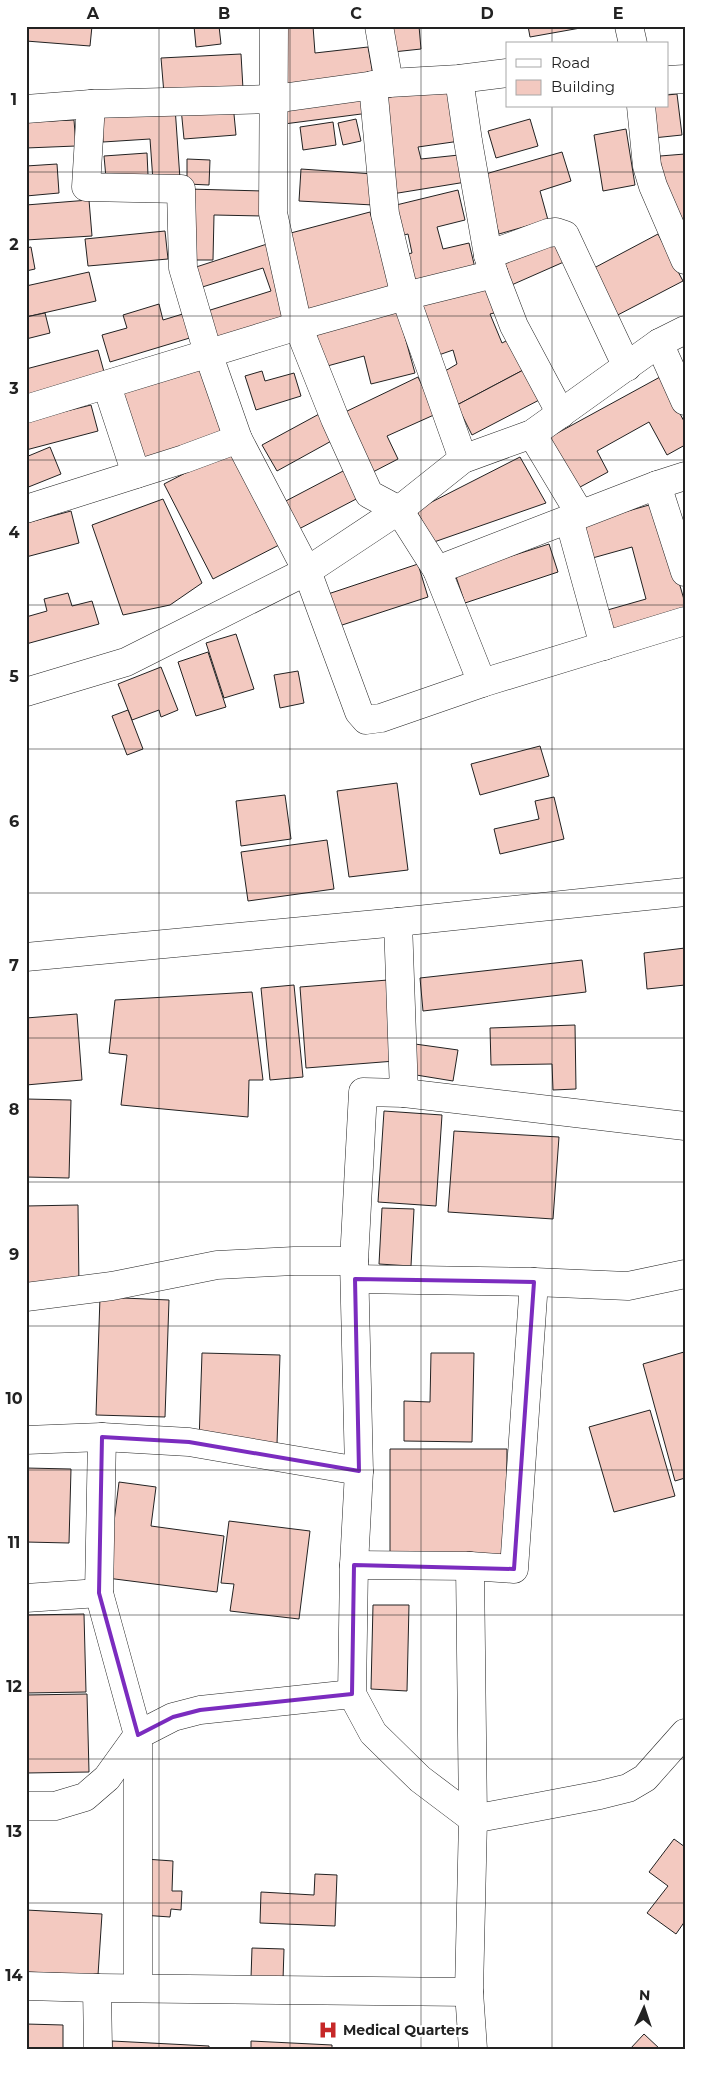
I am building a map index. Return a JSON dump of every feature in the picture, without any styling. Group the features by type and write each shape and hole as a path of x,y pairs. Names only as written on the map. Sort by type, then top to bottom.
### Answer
{"street":[{"path":"274,26 273,213 298,326 335,420 369,494 398,510 437,570 482,683"},
{"path":"379,26 385,214 405,296 463,459"},
{"path":"629,26 633,42"},
{"path":"26,109 91,104 274,99 381,84 459,79 506,73"},
{"path":"459,79 464,118 491,264 514,326 561,414"},
{"path":"668,80 685,79"},
{"path":"91,104 86,187 181,189 183,268 208,353 238,440 307,571 359,712 366,720 381,718 482,683 685,621"},
{"path":"641,108 647,166 652,186 685,260"},
{"path":"26,410 208,353 405,296 491,264 548,232 565,235 627,367"},
{"path":"26,692 126,662 307,571 398,510 463,459 532,434 659,344 685,330"},
{"path":"659,344 685,401"},
{"path":"107,386 136,474"},
{"path":"532,434 574,516 604,646"},
{"path":"26,509 238,440"},
{"path":"437,570 574,516 685,476"},
{"path":"657,485 685,572"},
{"path":"26,957 398,922 685,892"},
{"path":"398,922 404,1093"},
{"path":"685,1126 404,1093 363,1092 355,1270 359,1471 354,1565 352,1694 373,1733 420,1779 473,1820 628,1788 645,1778 685,1733"},
{"path":"26,1297 112,1286 217,1265 294,1260 355,1270 534,1282 628,1286 685,1274"},
{"path":"354,1565 470,1566 514,1569 534,1282"},
{"path":"26,1440 102,1437 189,1442 359,1471"},
{"path":"102,1437 99,1593 138,1735 138,1988"},
{"path":"470,1566 473,1820 469,1992 473,2049"},
{"path":"26,1598 99,1593"},
{"path":"26,1806 55,1806 85,1797 107,1778 138,1735 173,1717 200,1710 352,1694"},
{"path":"26,1986 469,1992"},
{"path":"97,1988 98,2049"}],"highlighted area":[{"path":"355,1279 534,1282 514,1569 354,1565 352,1694 200,1710 173,1717 138,1735 99,1593 102,1437 189,1442 359,1471"}],"building":[{"path":"26,26 92,26 90,46 26,41"},
{"path":"194,26 219,26 221,44 196,47"},
{"path":"283,26 313,26 315,53 368,47 373,75 286,84"},
{"path":"390,26 419,26 421,49 393,52"},
{"path":"528,26 586,26 586,27 530,37"},
{"path":"241,54 243,89 164,94 161,58"},
{"path":"450,82 460,141 418,147 421,159 459,155 466,182 392,194 379,90"},
{"path":"366,90 369,113 284,124 281,102"},
{"path":"677,94 682,135 653,138 649,108 668,108 668,95"},
{"path":"233,104 236,135 184,139 181,108"},
{"path":"175,107 180,179 153,181 150,139 103,142 101,111"},
{"path":"356,119 361,141 343,145 338,123"},
{"path":"530,119 538,146 496,158 488,131"},
{"path":"74,120 76,146 26,148 26,122"},
{"path":"333,122 336,145 303,150 300,127"},
{"path":"626,129 635,185 603,191 594,135"},
{"path":"562,152 571,181 540,191 548,220 499,234 482,175"},
{"path":"147,153 148,175 106,178 104,156"},
{"path":"685,154 685,248 663,189 660,156"},
{"path":"187,159 210,160 209,185 187,184"},
{"path":"57,164 59,193 26,196 26,166"},
{"path":"301,169 374,174 373,205 299,201"},
{"path":"188,189 263,191 262,216 214,215 213,260 187,260"},
{"path":"458,190 465,220 437,227 443,249 469,243 475,268 406,284 399,256 412,253 408,234 396,237 388,207"},
{"path":"89,200 92,236 26,240 26,205"},
{"path":"370,212 392,290 309,313 287,234"},
{"path":"165,231 168,259 88,266 85,239"},
{"path":"658,234 683,281 612,318 594,268"},
{"path":"555,237 566,261 507,287 496,262"},
{"path":"267,244 291,317 214,343 204,312 271,291 263,268 196,289 190,269"},
{"path":"31,247 35,269 26,271 26,248"},
{"path":"89,272 96,301 26,317 26,286"},
{"path":"491,285 498,312 490,314 502,343 510,339 527,368 457,405 440,374 457,364 453,350 433,357 415,305"},
{"path":"159,304 163,320 186,313 193,337 110,362 102,335 127,328 123,315"},
{"path":"396,305 415,373 371,384 364,356 320,368 309,327"},
{"path":"45,313 50,333 26,339 26,317"},
{"path":"98,350 106,379 26,399 26,369"},
{"path":"201,362 224,435 133,463 110,389"},
{"path":"527,368 543,398 472,435 457,405"},
{"path":"262,371 265,381 294,373 301,396 256,410 245,376"},
{"path":"418,377 436,414 387,436 398,459 371,473 343,413"},
{"path":"660,377 685,423 685,445 667,455 649,422 597,451 608,472 569,493 541,442"},
{"path":"91,405 98,431 26,450 26,421"},
{"path":"321,413 335,439 277,471 262,445"},
{"path":"50,447 61,474 26,488 26,457"},
{"path":"232,449 281,544 213,579 164,484"},
{"path":"520,457 546,503 434,542 416,510"},
{"path":"345,470 360,497 297,530 282,503"},
{"path":"163,499 202,583 170,605 123,615 92,525"},
{"path":"656,503 685,603 685,614 610,635 604,611 646,599 632,547 589,559 579,525"},
{"path":"71,511 79,543 26,557 26,523"},
{"path":"549,544 558,572 465,603 455,574"},
{"path":"418,564 428,597 336,627 325,595"},
{"path":"68,593 72,606 92,601 99,624 26,644 26,617 47,611 44,599"},
{"path":"236,634 254,689 224,698 206,643"},
{"path":"208,652 226,707 196,716 178,662"},
{"path":"161,667 178,710 161,717 159,710 132,720 118,684"},
{"path":"298,671 304,703 280,708 274,675"},
{"path":"128,710 143,749 127,755 112,716"},
{"path":"540,746 549,776 480,795 471,764"},
{"path":"397,783 408,870 349,877 337,791"},
{"path":"285,795 291,839 241,846 236,801"},
{"path":"554,797 564,839 500,854 494,829 539,819 535,801"},
{"path":"327,840 334,889 248,901 241,852"},
{"path":"685,948 685,985 647,989 644,953"},
{"path":"582,960 586,992 423,1011 420,978"},
{"path":"388,980 395,1061 306,1068 300,987"},
{"path":"294,985 303,1077 270,1080 261,988"},
{"path":"252,992 263,1080 249,1080 248,1117 121,1105 127,1055 109,1053 115,1000"},
{"path":"77,1014 82,1080 26,1085 26,1018"},
{"path":"575,1025 576,1089 553,1090 552,1064 491,1065 490,1028"},
{"path":"415,1044 458,1050 453,1081 410,1074"},
{"path":"26,1099 71,1100 69,1178 26,1177"},
{"path":"384,1111 442,1115 436,1206 378,1202"},
{"path":"454,1131 559,1137 553,1219 448,1212"},
{"path":"78,1205 79,1289 26,1289 26,1206"},
{"path":"382,1208 414,1209 411,1266 379,1264"},
{"path":"100,1297 169,1300 165,1417 96,1415"},
{"path":"684,1352 685,1478 675,1481 643,1364"},
{"path":"202,1353 280,1355 277,1444 199,1442"},
{"path":"431,1353 474,1353 472,1442 404,1441 404,1401 430,1402"},
{"path":"650,1410 675,1496 614,1512 589,1427"},
{"path":"390,1449 507,1449 506,1555 390,1554"},
{"path":"26,1468 71,1469 69,1543 26,1542"},
{"path":"119,1482 156,1487 151,1526 224,1536 217,1592 107,1578"},
{"path":"229,1521 310,1531 299,1619 230,1611 234,1584 221,1583"},
{"path":"373,1605 409,1605 407,1691 371,1689"},
{"path":"84,1614 86,1692 26,1693 26,1615"},
{"path":"87,1694 89,1772 26,1773 26,1695"},
{"path":"674,1839 685,1847 685,1921 676,1934 647,1913 668,1886 649,1872"},
{"path":"145,1859 173,1861 172,1891 182,1891 181,1910 171,1909 170,1917 142,1915"},
{"path":"315,1874 337,1875 335,1926 260,1923 261,1892 314,1895"},
{"path":"26,1910 102,1914 98,1975 26,1972"},
{"path":"252,1948 284,1949 283,1980 251,1978"},
{"path":"26,2024 63,2025 63,2049 26,2049"},
{"path":"644,2034 660,2049 630,2049"},
{"path":"112,2041 209,2046 209,2049 112,2049"},
{"path":"251,2041 332,2045 332,2049 251,2049"}],"place":[{"name":"Medical Quarters","path":"328,2030"}]}
